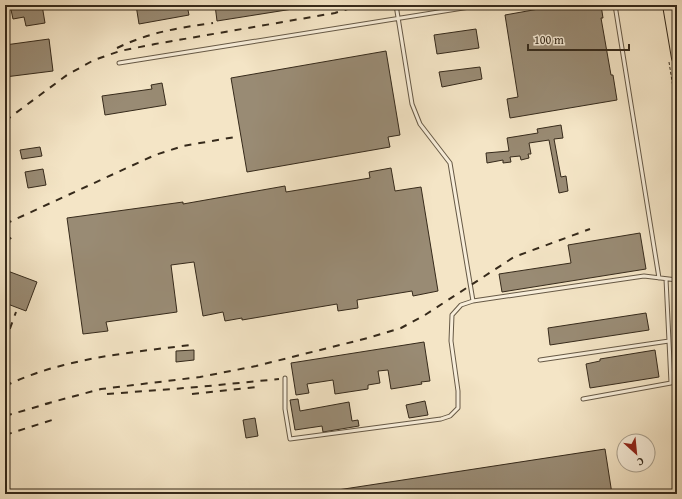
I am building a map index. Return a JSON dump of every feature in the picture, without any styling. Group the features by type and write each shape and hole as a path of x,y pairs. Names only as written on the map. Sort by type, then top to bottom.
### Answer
{"main road":[{"path":"668,5 674,20 677,58"}],"lane":[{"path":"396,5 412,104 420,124 450,163 473,301"},
{"path":"119,63 482,5"},
{"path":"615,5 659,278"},
{"path":"285,378 285,409 290,439 440,419 450,416 458,408 458,391 451,341 452,315 461,305 473,301 644,276 677,280"},
{"path":"582,398 671,383 666,279"},
{"path":"540,360 669,341"}],"building":[{"path":"10,5 42,5 45,23 26,26 24,17 13,19"},
{"path":"136,5 187,5 189,15 139,24"},
{"path":"215,5 299,5 299,8 217,21"},
{"path":"561,5 601,5 603,18 601,18 617,100 510,118 507,99 518,97 505,15"},
{"path":"476,29 479,48 437,54 434,35"},
{"path":"49,39 53,71 5,77 5,45"},
{"path":"386,51 400,135 388,137 390,147 247,172 231,78"},
{"path":"480,67 482,79 442,87 439,72"},
{"path":"162,83 166,105 105,115 102,96 152,89 151,85"},
{"path":"561,125 563,138 554,139 561,177 566,176 568,191 559,193 549,140 529,143 531,154 528,154 529,158 521,160 520,156 510,157 511,162 503,163 503,160 487,163 486,153 509,151 507,138 538,133 537,129"},
{"path":"40,147 42,156 22,159 20,150"},
{"path":"391,168 395,191 421,187 438,291 413,296 412,291 357,300 358,308 338,311 337,304 242,320 242,318 225,321 223,312 203,316 194,262 171,265 177,312 106,322 108,331 83,334 67,218 183,202 183,204 285,186 286,192 370,178 369,172"},
{"path":"43,169 46,185 28,188 25,172"},
{"path":"640,233 646,269 502,292 499,274 571,263 568,245"},
{"path":"5,270 37,282 26,311 5,303"},
{"path":"646,313 649,330 550,345 548,328"},
{"path":"424,342 430,381 421,382 422,384 391,389 388,370 378,371 380,383 368,385 368,389 335,394 333,380 307,384 309,393 296,395 291,363"},
{"path":"194,350 194,360 176,362 176,351"},
{"path":"655,350 659,377 590,388 586,364 600,361 600,359"},
{"path":"298,399 300,411 349,402 352,421 358,420 359,426 323,432 322,426 295,430 290,400"},
{"path":"425,401 428,415 409,418 406,405"},
{"path":"255,418 258,436 246,438 243,420"},
{"path":"605,449 612,494 331,494 331,491"}],"railway":[{"path":"5,121 67,75 94,60 120,51 335,13 360,5"},
{"path":"117,48 153,34 213,23"},
{"path":"5,224 155,155 183,146 235,137"},
{"path":"45,404 101,389 200,377 256,366 368,338 401,328 425,315 514,257 590,229"},
{"path":"5,241 13,237"},
{"path":"5,321 9,310"},
{"path":"5,342 16,312"},
{"path":"5,386 50,369 73,363 120,354 190,345"},
{"path":"107,394 279,379"},
{"path":"192,394 256,387"},
{"path":"5,416 50,403"},
{"path":"5,435 52,420"}]}
